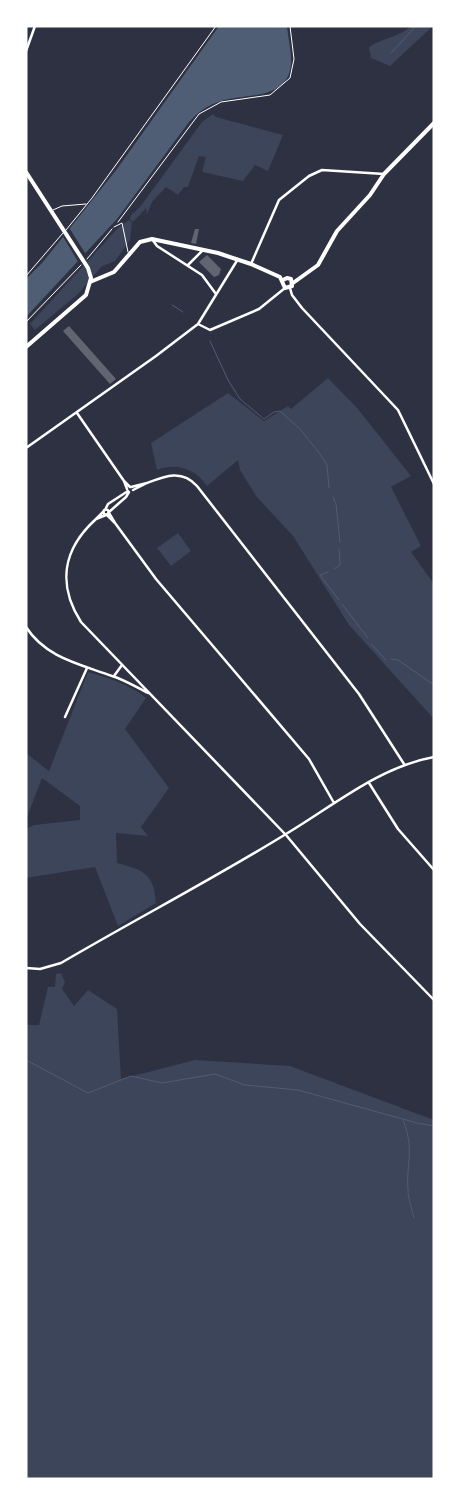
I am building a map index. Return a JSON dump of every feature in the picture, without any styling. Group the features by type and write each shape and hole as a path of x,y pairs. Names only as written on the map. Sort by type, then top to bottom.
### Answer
{"street":[{"path":"26,51 35,26"},
{"path":"198,324 210,330 259,309 288,288 302,275 318,265 337,232 370,194 384,174 434,123"},
{"path":"251,264 279,200 309,176 322,170 384,174"},
{"path":"26,172 88,268 90,282 86,296 26,347"},
{"path":"90,282 114,272 140,242 152,239 238,259 283,280 292,296 302,308 398,410 434,484"},
{"path":"152,239 157,246 202,275 216,294"},
{"path":"188,265 203,250"},
{"path":"26,448 198,324 238,259"},
{"path":"283,280 302,275"},
{"path":"289,278 293,283"},
{"path":"77,413 130,489"},
{"path":"106,513 108,504 130,489 162,476 175,475 188,478 197,486 360,694 404,764"},
{"path":"130,489 126,497 79,536 72,548 66,577 74,611 81,622 149,694 286,835 360,924 434,1000"},
{"path":"106,513 156,579 309,759 334,803"},
{"path":"26,627 45,648 60,658 114,676 149,694"},
{"path":"114,676 122,665"},
{"path":"65,717 87,668"},
{"path":"26,968 40,969 62,963 286,835 334,803 369,783 404,764 434,757"},
{"path":"369,783 398,829 434,870"}],"lane":[{"path":"26,276 86,204 216,26"},
{"path":"51,210 62,206 86,204"},
{"path":"114,227 122,223 130,254"}],"path":[{"path":"26,322 80,267 114,227 199,114 221,102 270,95 290,78 294,59 290,26"}],"shaded area":[{"path":"219,26 287,26 291,60 288,77 282,85 264,94 221,101 196,115 117,219 26,317 26,279 43,262 117,169"},
{"path":"411,26 433,26 390,66 371,58 369,47 379,41 402,33"},
{"path":"213,114 216,117 283,135 268,171 255,165 243,181 202,172 206,157 199,156 188,187 184,187 178,195 166,187 152,202 147,214 146,208 133,222 130,219 131,215 140,207 202,122"},
{"path":"129,220 132,222 130,240 115,261 101,267 78,294 35,330 30,324 118,228"},
{"path":"328,378 358,409 411,476 391,487 421,546 411,552 434,584 434,719 349,625 293,536 256,496 240,470 238,460 207,486 197,475 185,469 171,467 157,470 151,443 228,393 264,421 288,406 291,409"},
{"path":"178,533 191,551 171,566 157,548"},
{"path":"88,672 126,685 146,698 125,729 169,788 141,827 148,836 116,833 117,863 146,874 153,885 156,903 118,926 95,867 26,878 26,829 34,825 80,820 80,806 42,778 26,820 26,753 49,771"},
{"path":"61,973 65,982 62,989 74,1006 88,990 117,1009 121,1079 195,1060 290,1066 434,1120 434,1479 26,1479 26,1025 39,1025 48,987 55,987 56,974"}],"pier":[{"path":"68,226 87,256 80,265 62,235"}],"building":[{"path":"195,229 199,229 196,244 191,243"},
{"path":"207,255 221,269 219,275 214,277 199,262"},
{"path":"69,326 116,379 110,384 63,331"}],"waterway":[{"path":"391,53 416,26"},
{"path":"172,305 183,312"},
{"path":"210,341 228,380 240,399 264,419 274,412 280,411 300,429 327,465 329,488"},
{"path":"333,497 336,504 340,542"},
{"path":"334,569 340,565 339,549"},
{"path":"328,572 320,575 339,600"},
{"path":"342,604 368,638"},
{"path":"371,644 386,660"},
{"path":"391,659 398,660 434,685"},
{"path":"26,1060 88,1093 131,1076 162,1083 215,1074 245,1085 298,1090 434,1126"},
{"path":"403,1120 409,1140 408,1193 414,1218"}]}
